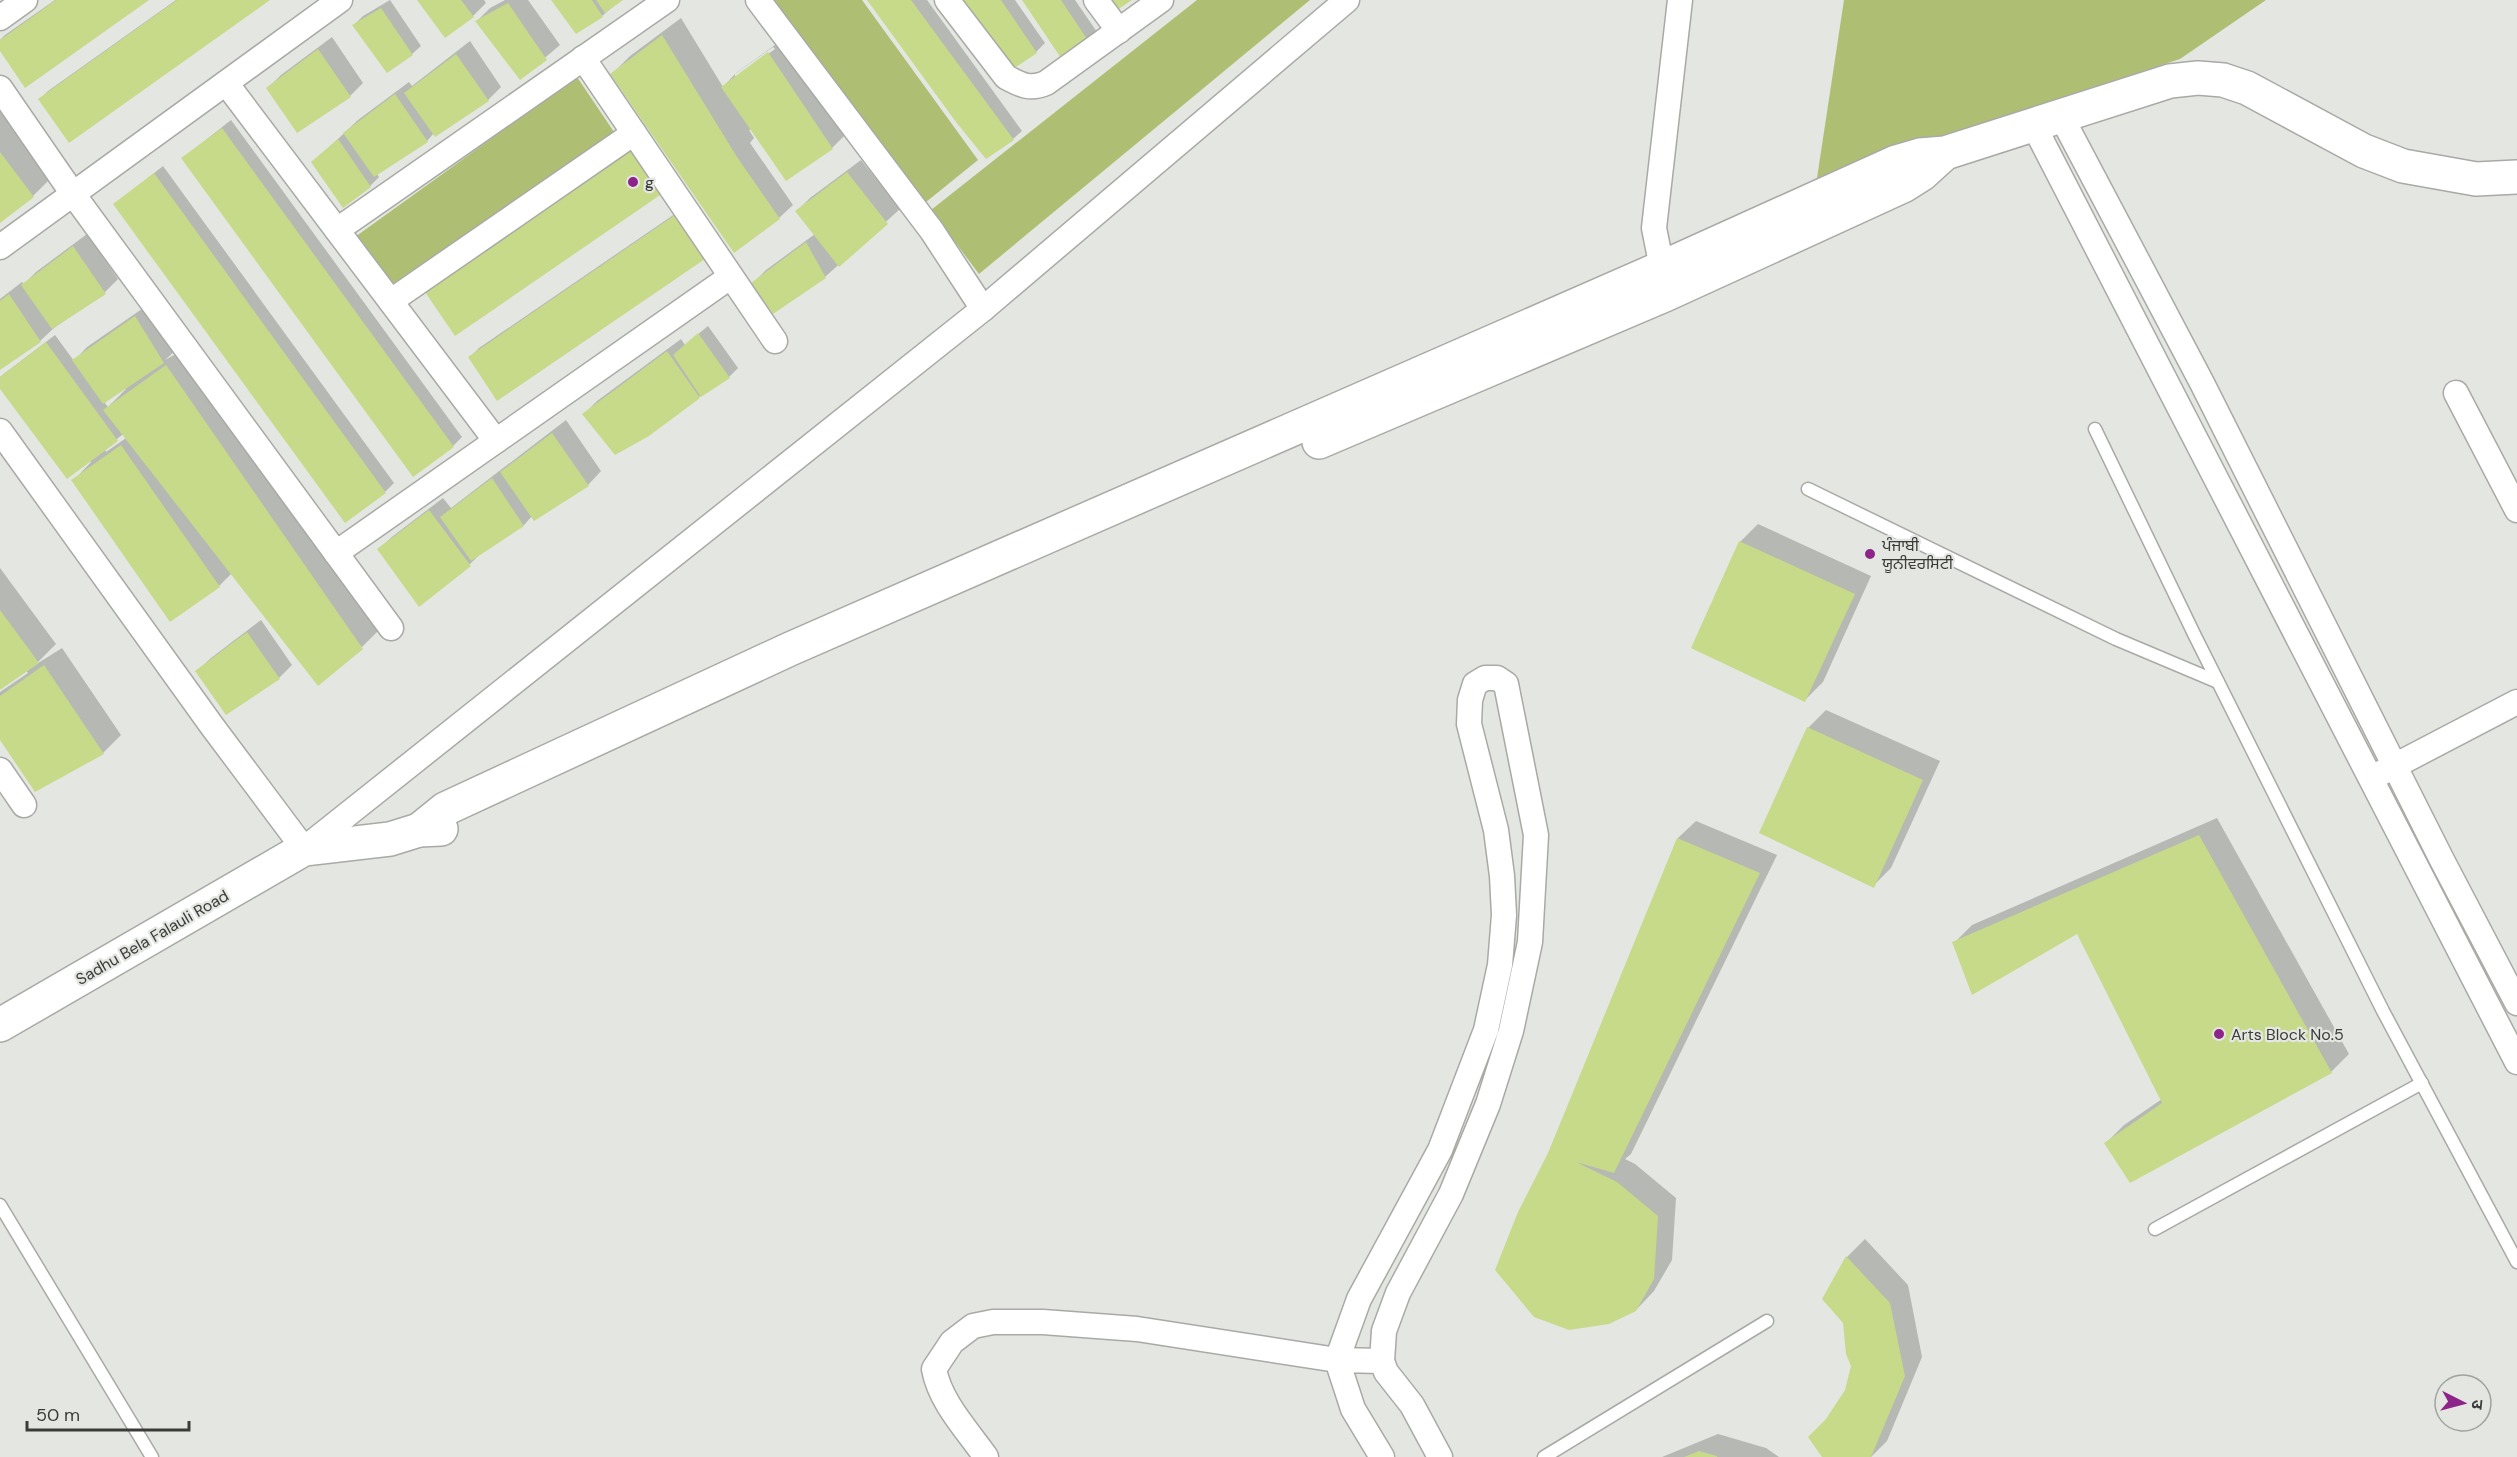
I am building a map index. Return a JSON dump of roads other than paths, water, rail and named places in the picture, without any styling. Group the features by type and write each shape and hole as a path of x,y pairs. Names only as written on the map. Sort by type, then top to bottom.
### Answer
{"street":[{"path":"0,18 26,0"},
{"path":"0,247 340,0"},
{"path":"337,230 667,0"},
{"path":"758,0 932,231 983,309"},
{"path":"947,0 1006,77 1020,85 1035,88 1046,83 1161,0"},
{"path":"1096,0 1119,31"},
{"path":"304,849 983,309 1347,0"},
{"path":"1664,281 1654,228 1680,0"},
{"path":"584,58 730,278 775,341"},
{"path":"304,849 390,839 418,830 446,809 618,740 790,649 1664,281 1896,162 1920,155 1945,153 2170,81 2198,78 2223,80 2247,88 2364,151 2403,166 2476,179 2517,177"},
{"path":"226,83 496,441"},
{"path":"0,88 73,194 391,628"},
{"path":"2047,120 2202,383 2517,1003"},
{"path":"2047,120 2372,779 2517,1062"},
{"path":"391,301 634,133"},
{"path":"336,553 730,278"},
{"path":"2456,393 2515,504"},
{"path":"0,431 212,726 304,849"},
{"path":"1382,1457 1353,1409 1338,1360 1359,1299 1440,1150 1486,1030 1500,965 1504,915 1502,876 1496,830 1469,724 1470,700 1475,684 1485,678 1497,678 1506,684 1536,835 1530,942 1511,1031 1488,1104 1451,1194 1398,1293 1384,1331 1382,1361 1386,1372 1412,1405 1440,1457"},
{"path":"2372,779 2517,702"},
{"path":"0,770 24,805"},
{"name":"Sadhu Bela Falauli Road","path":"0,1025 304,849"},
{"path":"986,1457 944,1397 934,1369 952,1342 973,1326 993,1322 1043,1322 1137,1329 1338,1360 1382,1361"}],"lane":[{"path":"2095,429 2218,682 2422,1083 2517,1262"},
{"path":"1808,489 2116,639 2218,682"},
{"path":"2155,1229 2422,1083"},
{"path":"0,1205 152,1457"},
{"path":"1544,1457 1767,1321"}],"place":[{"name":"g","path":"633,182"},
{"name":"ਪੰਜਾਬੀ ਯੂਨੀਵਰਸਿਟੀ","path":"1870,554"},
{"name":"Arts Block No.5","path":"2219,1034"}]}
